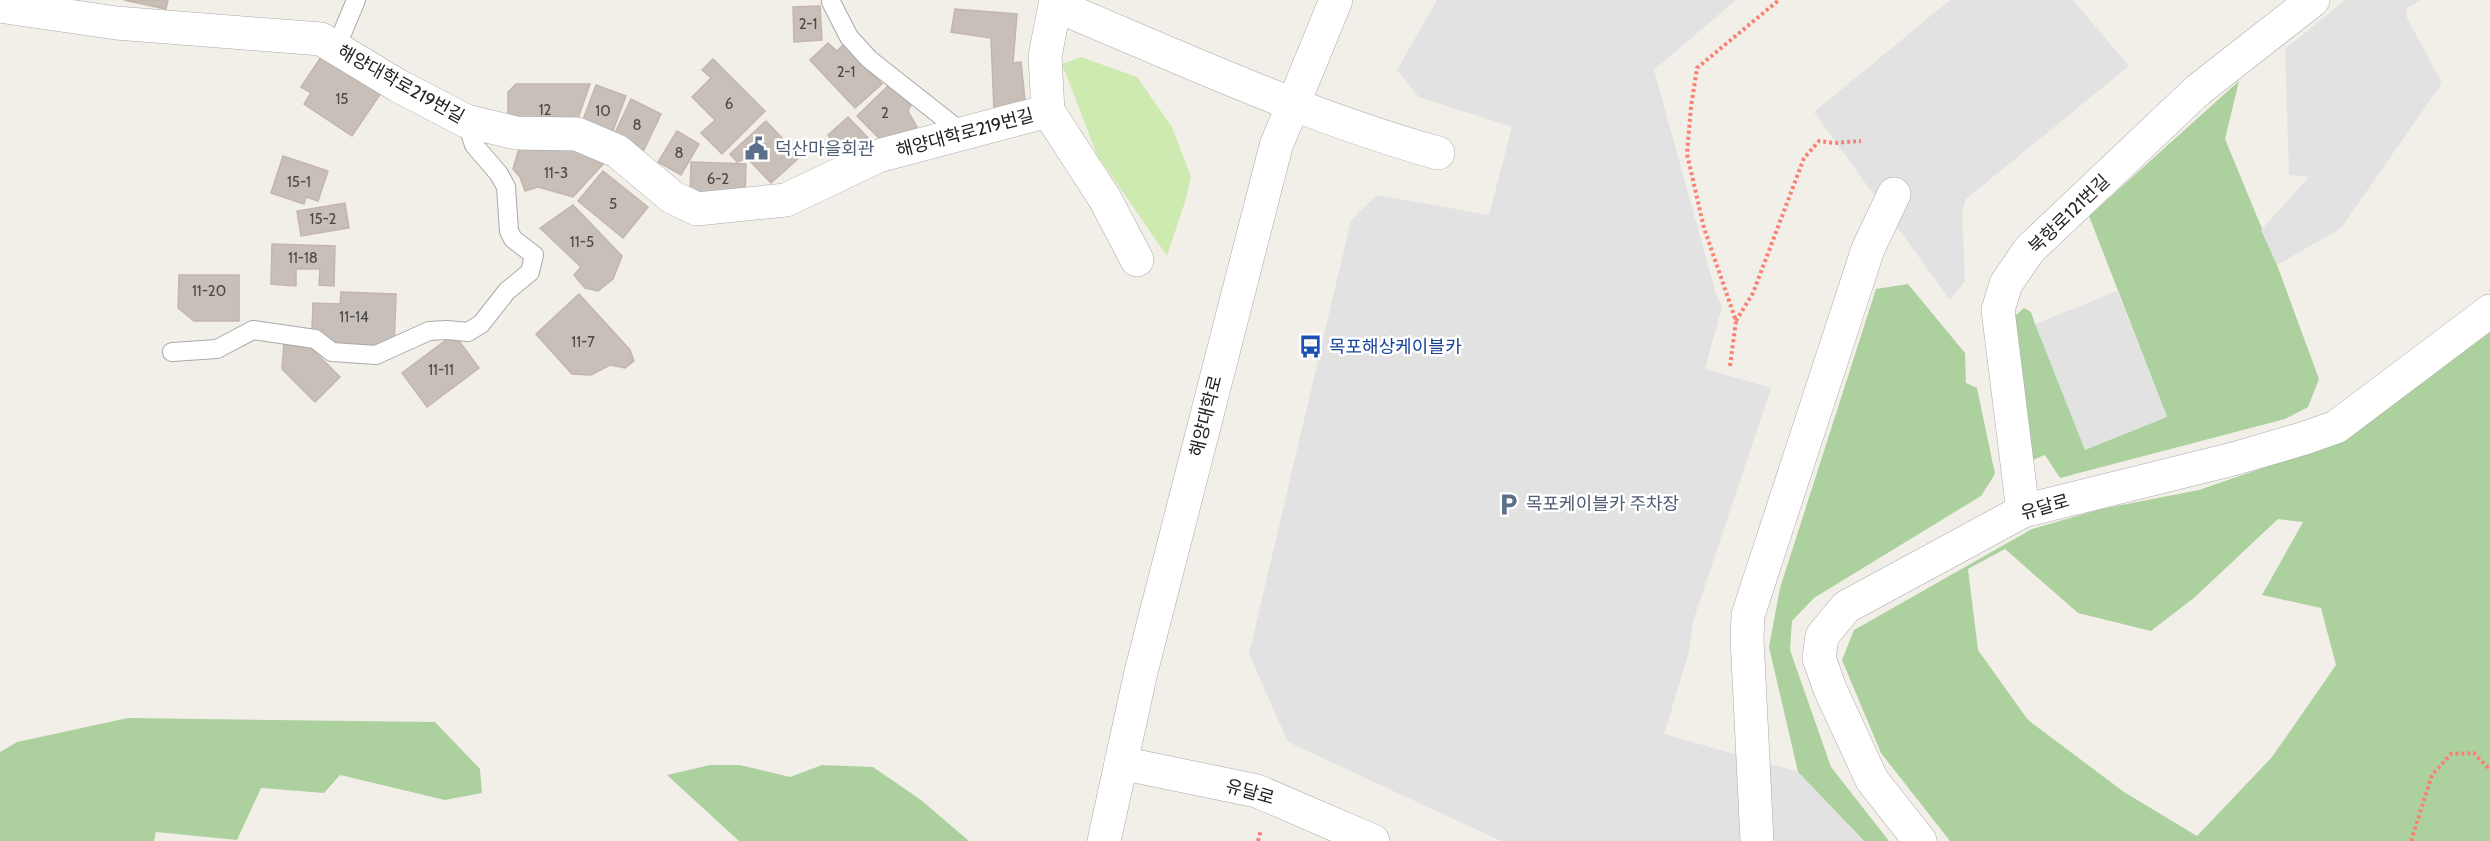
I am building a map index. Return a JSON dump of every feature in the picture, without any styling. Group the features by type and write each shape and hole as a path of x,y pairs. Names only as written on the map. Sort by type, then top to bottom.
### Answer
{"street":[{"name":"해양대학로","path":"1104,841 1141,672 1273,157 1336,0"},
{"name":"북항로121번길","path":"2023,511 1998,310 2006,284 2029,250 2198,90 2313,0"},
{"name":"해양대학로219번길","path":"0,6 116,23 321,39 397,85 465,121 516,133 578,134 617,151 672,197 697,209 786,200 878,156 1048,111 1045,56 1056,3 1292,105 1384,138 1438,153"},
{"path":"1048,111 1105,199 1137,260"},
{"path":"1757,841 1747,638 1748,615 1868,249 1894,194"},
{"name":"유달로","path":"1920,841 1872,780 1830,689 1819,658 1822,636 1846,607 2023,511 2233,459 2336,427 2490,311"},
{"name":"유달로","path":"1121,763 1257,791 1373,841"}],"lane":[{"path":"336,48 356,0"},
{"path":"831,2 849,37 870,59 964,134"},
{"path":"172,352 217,349 253,330 315,339 332,352 376,355 429,331 468,332 481,324 507,291 530,272 534,255 513,239 509,231 506,187 499,174 474,145 465,121"}],"path":[{"path":"1736,321 1704,228 1687,154 1691,107 1697,68 1779,0"},
{"path":"1730,366 1736,321 1754,293 1804,158 1819,141 1835,143 1861,141"},
{"path":"2411,841 2432,775 2451,754 2474,753 2490,770"}],"green space":[{"path":"1081,57 1137,77 1172,127 1191,177 1167,256 1097,155 1062,64"},
{"path":"2239,81 2225,139 2277,265 2319,379 2308,407 2285,419 2060,478 2045,455 2033,460 2015,316 2024,308 2031,312 2035,324 2167,417 2089,216"},
{"path":"1908,284 1965,353 1966,383 1977,388 1995,474 1981,496 1814,598 1792,621 1790,650 1831,767 1889,841 1864,841 1798,772 1769,647 1780,588 1876,289"},
{"path":"2490,330 2490,841 1950,841 1881,753 1842,660 1854,630 2032,529 2101,509 2199,490 2332,444","holes":["2278,519 2303,522 2262,595 2321,608 2336,665 2272,757 2197,836 2124,792 2028,720 1978,650 1968,569 2005,549 2078,613 2151,631 2195,597"]},
{"path":"128,718 435,722 480,769 482,793 445,800 340,775 324,793 261,788 237,840 156,832 154,841 0,841 0,752 17,742"},
{"path":"710,765 740,765 790,777 822,765 873,767 921,800 969,841 739,841 667,775"}],"shaded area":[{"name":"목포케이블카 주차장","path":"1437,0 1736,0 1654,70 1716,294 1722,307 1705,369 1771,388 1693,621 1689,652 1664,734 1798,772 1863,841 1501,841 1288,742 1249,654 1351,220 1377,195 1489,215 1512,127 1419,97 1397,70"},
{"path":"1950,0 2073,0 2129,66 1966,199 1962,212 1965,281 1950,300 1814,112"},
{"path":"2345,0 2421,0 2406,9 2407,18 2442,83 2341,228 2277,265 2261,230 2309,177 2289,175 2285,49"},
{"path":"2117,291 2167,417 2085,450 2035,324"}],"building":[{"path":"124,0 168,0 166,9"},
{"path":"820,6 822,40 794,42 793,7"},
{"path":"955,9 1017,14 1013,63 1021,62 1026,109 994,112 991,38 951,32"},
{"path":"828,43 837,51 844,44 882,84 855,108 810,60"},
{"path":"323,54 381,93 352,136 304,104 311,93 301,87"},
{"path":"713,59 765,111 722,154 701,133 715,120 692,97 711,78 702,70"},
{"path":"516,84 590,84 575,127 508,127 508,92"},
{"path":"890,84 911,105 908,111 917,127 885,144 857,116"},
{"path":"596,85 626,96 611,136 581,125"},
{"path":"631,99 661,114 643,152 613,137"},
{"path":"848,117 869,139 848,158 828,135"},
{"path":"766,121 800,157 771,183 747,158 737,162 730,154"},
{"path":"677,131 699,144 681,175 658,162"},
{"path":"521,141 601,150 597,162 603,164 573,197 538,187 525,191 520,177 513,169"},
{"path":"283,156 328,171 318,201 306,197 304,204 271,193"},
{"path":"691,162 746,164 745,196 690,194"},
{"path":"603,171 648,207 623,238 578,201"},
{"path":"345,203 349,228 301,236 297,211"},
{"path":"573,205 622,256 613,279 598,291 585,288 574,275 581,267 540,228"},
{"path":"272,244 335,246 334,286 319,285 320,269 296,269 296,286 271,284"},
{"path":"179,275 239,275 239,321 194,321 178,308"},
{"path":"341,292 396,294 394,349 340,346 312,330 313,303 340,304"},
{"path":"579,294 630,350 634,361 625,368 610,365 591,375 572,374 536,334"},
{"path":"454,334 479,368 427,407 402,373"},
{"path":"284,342 307,344 340,377 315,402 282,369"}],"place":[{"name":"덕산마을회관","path":"757,149"},
{"name":"목포해상케이블카","path":"1311,347"},
{"name":"목포케이블카 주차장","path":"1508,504"}]}
